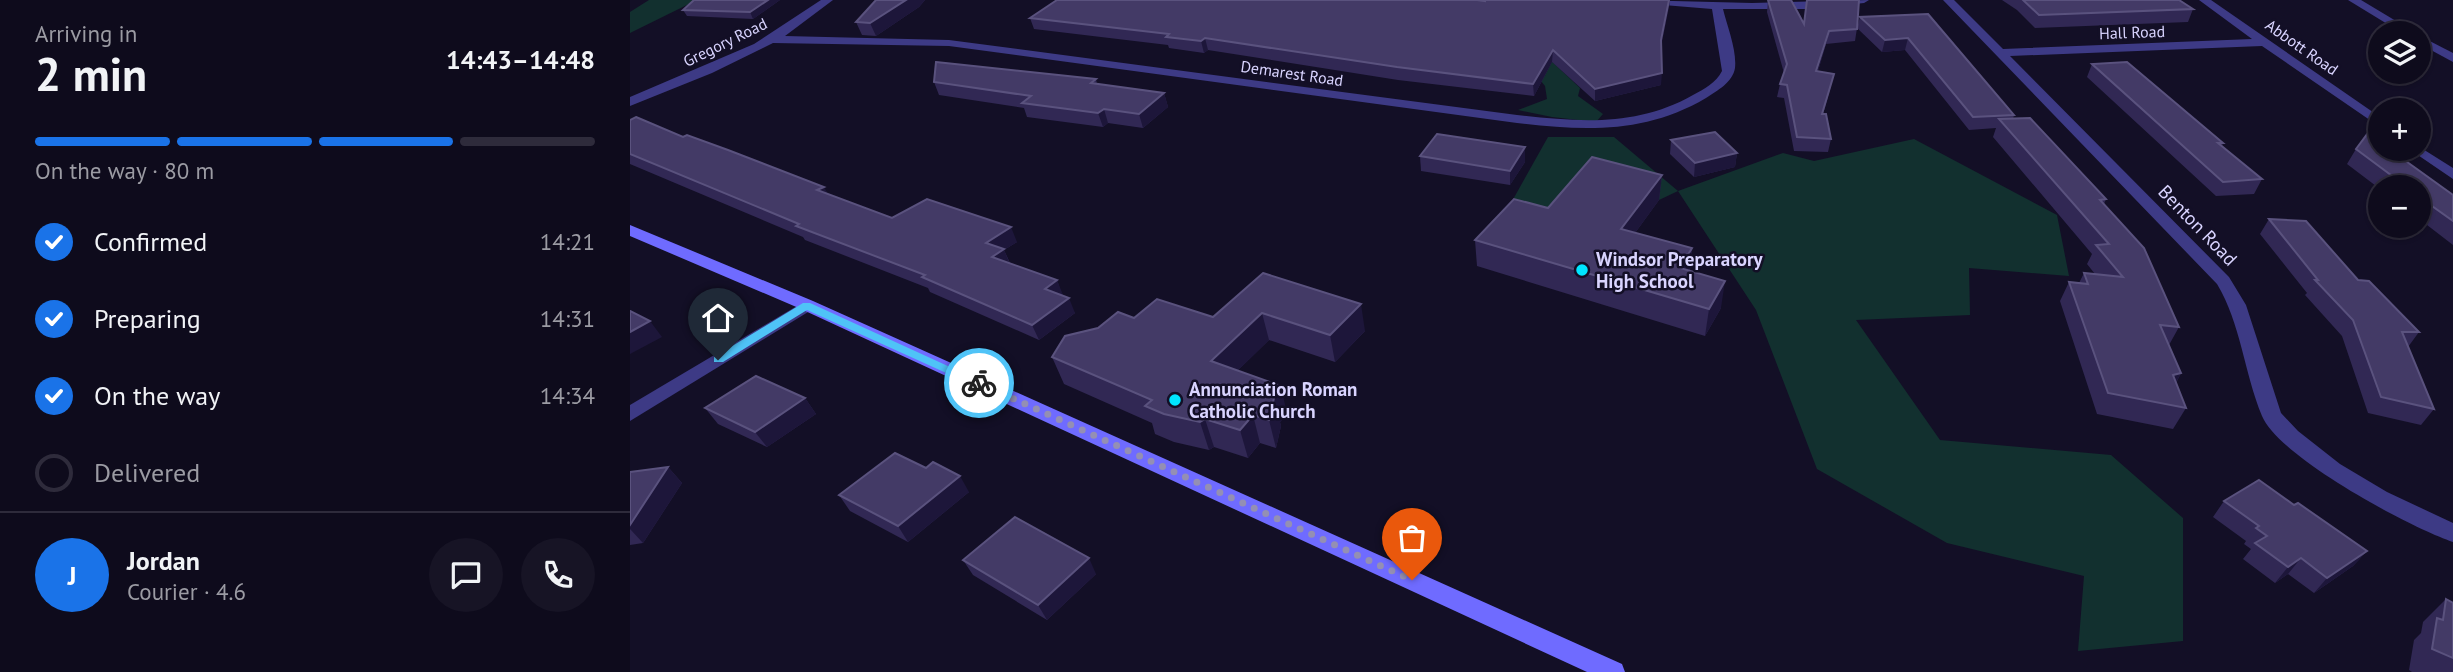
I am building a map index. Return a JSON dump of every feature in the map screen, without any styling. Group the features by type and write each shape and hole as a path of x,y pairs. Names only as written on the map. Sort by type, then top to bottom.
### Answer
{"street":[{"name":"Gregory Road","path":"630,102 692,77 769,40 828,0"},
{"path":"1639,0 1717,6 1801,6 1864,0"},
{"name":"Benton Road","path":"1948,0 2222,281 2238,305 2272,415 2283,428 2311,455 2355,484 2453,533"},
{"name":"Abbott Road","path":"2204,0 2368,115"},
{"path":"2353,0 2389,21"},
{"name":"Demarest Road","path":"769,40 949,43 1517,119 1580,126 1610,126 1660,118 1682,109 1721,83 1728,74 1729,66 1717,6"},
{"name":"Hall Road","path":"2000,53 2264,42"},
{"path":"2431,45 2453,58"},
{"path":"2431,159 2453,174"},
{"path":"630,230 807,305 1613,672"},
{"path":"630,414 807,305"}],"green space":[{"path":"649,0 697,0 630,33 630,12"},
{"path":"1531,42 1580,88 1578,96 1603,114 1596,122 1518,110 1547,99 1545,86 1536,75"},
{"path":"1548,137 1614,137 1678,191 1659,200 1591,183 1536,220 1511,203"},
{"path":"1914,139 2057,215 2069,276 1969,268 1970,315 1856,320 1940,440 2111,455 2183,518 2183,641 2078,651 2084,576 1947,543 1817,469 1756,310 1678,191 1783,153 1814,161"}],"building":[{"path":"694,0 768,0 750,12 683,10"},
{"path":"876,0 906,0 870,23 856,22"},
{"path":"1057,0 1669,0 1661,40 1662,73 1595,89 1553,50 1533,84 1205,38 1201,41 1166,37 1169,34 1030,18"},
{"path":"1768,0 1791,0 1804,24 1807,0 1859,0 1857,29 1829,31 1816,71 1834,74 1822,114 1826,114 1831,139 1797,137 1787,85 1780,84 1787,64"},
{"path":"2023,0 2179,0 2193,9 2039,15"},
{"path":"1928,14 2014,115 1973,117 1908,38 1885,40 1860,17"},
{"path":"936,62 1096,79 1091,83 1164,93 1139,114 1104,109 1098,113 1022,103 1031,96 934,82"},
{"path":"2127,62 2262,179 2223,182 2092,64"},
{"path":"636,117 683,137 687,135 824,187 817,190 892,218 927,199 1011,227 986,243 1004,249 992,257 1057,280 1045,289 1069,298 1032,325 922,277 925,275 796,226 799,224 630,154 630,120"},
{"path":"2030,118 2106,199 2100,200 2144,248 2179,327 2160,325 2181,373 2173,375 2186,408 2108,393 2069,282 2088,284 2084,273 2123,277 2096,245 2109,244 1999,119"},
{"path":"1715,132 1737,153 1695,163 1671,140"},
{"path":"2368,133 2368,158 2356,149"},
{"path":"1437,134 1525,147 1510,171 1420,156"},
{"path":"1592,157 1662,175 1621,229 1692,248 1680,268 1725,281 1709,309 1475,240 1514,199 1548,208"},
{"path":"2372,161 2406,161 2425,175 2391,175"},
{"path":"2431,179 2453,195 2453,221 2431,205"},
{"path":"2269,219 2306,221 2358,280 2369,281 2419,332 2402,332 2434,409 2381,397 2353,320 2315,280 2318,280"},
{"path":"1263,273 1361,304 1330,335 1262,313 1211,361 1281,386 1270,397 1274,398 1269,420 1253,415 1240,430 1205,419 1200,422 1164,414 1145,406 1152,400 1052,357 1065,336 1098,328 1118,312 1134,318 1157,299 1213,317"},
{"path":"630,311 650,321 630,332"},
{"path":"756,376 805,398 755,432 705,408"},
{"path":"895,453 926,468 933,462 960,476 898,526 839,495"},
{"path":"668,467 630,525 630,472"},
{"path":"2259,480 2294,505 2298,503 2367,551 2327,578 2301,558 2288,567 2255,543 2267,536 2256,528 2259,526 2224,501"},
{"path":"1015,517 1089,558 1038,605 963,560"},
{"path":"2446,599 2453,603 2453,658 2432,649 2437,618 2443,620"}],"way so far":[{"path":"979,383 1412,580"}],"place":[{"name":"Windsor Preparatory High School","path":"1582,270"},
{"name":"Annunciation Roman Catholic Church","path":"1175,400"}],"route":[{"path":"718,360 807,305 979,383"}]}
